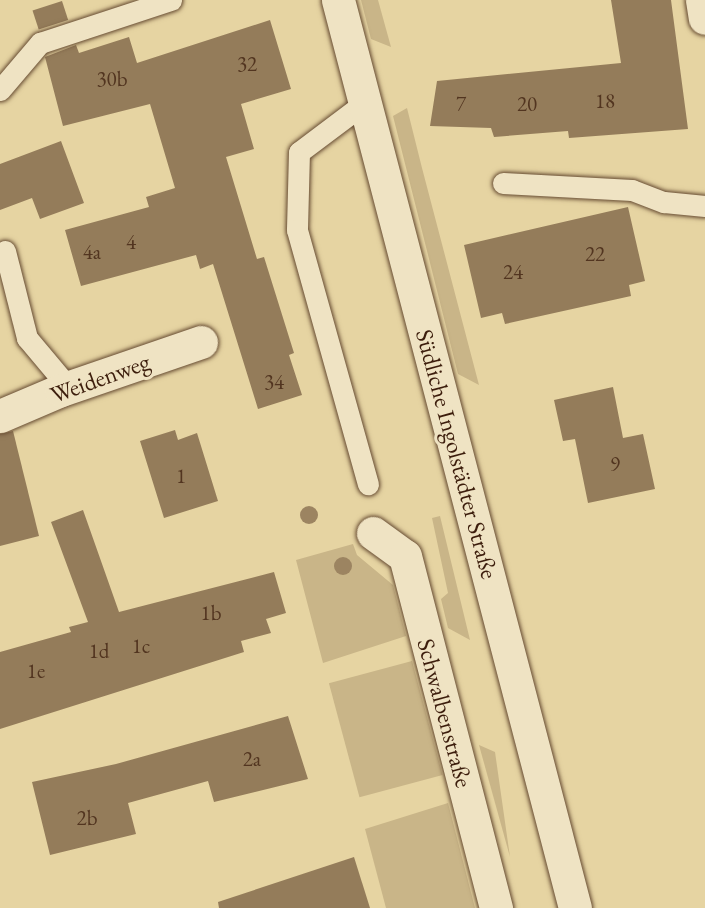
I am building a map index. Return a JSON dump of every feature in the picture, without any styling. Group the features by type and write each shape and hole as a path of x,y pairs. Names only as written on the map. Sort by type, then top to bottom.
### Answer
{"street":[{"name":"Südliche Ingolstädter Straße","path":"338,0 363,105 455,440 575,908"},
{"path":"702,0 705,18"},
{"name":"Weidenweg","path":"0,416 69,388 201,342"},
{"name":"Schwalbenstraße","path":"373,533 405,556 496,908"}],"lane":[{"path":"0,90 40,43 171,0"},
{"path":"363,105 299,152 297,230 368,484"},
{"path":"503,183 632,190 664,202 705,206"},
{"path":"5,250 27,338 69,388"}],"shaded area":[{"path":"361,0 378,0 391,47 371,39"},
{"path":"407,108 479,385 458,374 393,116"},
{"path":"440,516 470,640 448,628 441,599 448,593 432,518"},
{"path":"353,544 357,555 393,585 406,636 323,663 296,560"},
{"path":"412,661 443,775 359,797 329,683"},
{"path":"479,745 495,752 510,857"},
{"path":"448,803 475,908 386,908 365,829"}],"building":[{"path":"611,0 671,0 688,129 569,138 568,131 494,137 491,128 430,126 437,81 621,63"},
{"path":"62,1 68,20 39,30 33,11"},
{"path":"270,20 291,89 241,104 254,149 226,157 257,259 264,257 294,353 289,355 302,395 258,409 213,264 200,269 196,255 81,286 65,230 149,207 146,197 175,188 150,104 63,126 45,57 76,45 79,53 129,37 137,63"},
{"path":"61,141 84,203 40,219 32,198 0,210 0,164"},
{"path":"628,207 645,281 629,285 631,296 505,324 502,313 481,318 464,245"},
{"path":"613,387 623,438 643,434 655,489 588,503 575,439 563,441 554,400"},
{"path":"175,430 178,440 197,433 218,501 164,518 140,441"},
{"path":"13,431 39,536 0,546 0,434"},
{"path":"83,510 119,612 274,572 286,613 266,619 271,633 241,641 244,652 0,729 0,652 71,632 69,627 88,622 51,522"},
{"path":"288,716 308,779 214,802 208,781 128,803 136,834 50,855 32,782 116,764"},
{"path":"354,857 370,908 219,908 218,902"}]}
